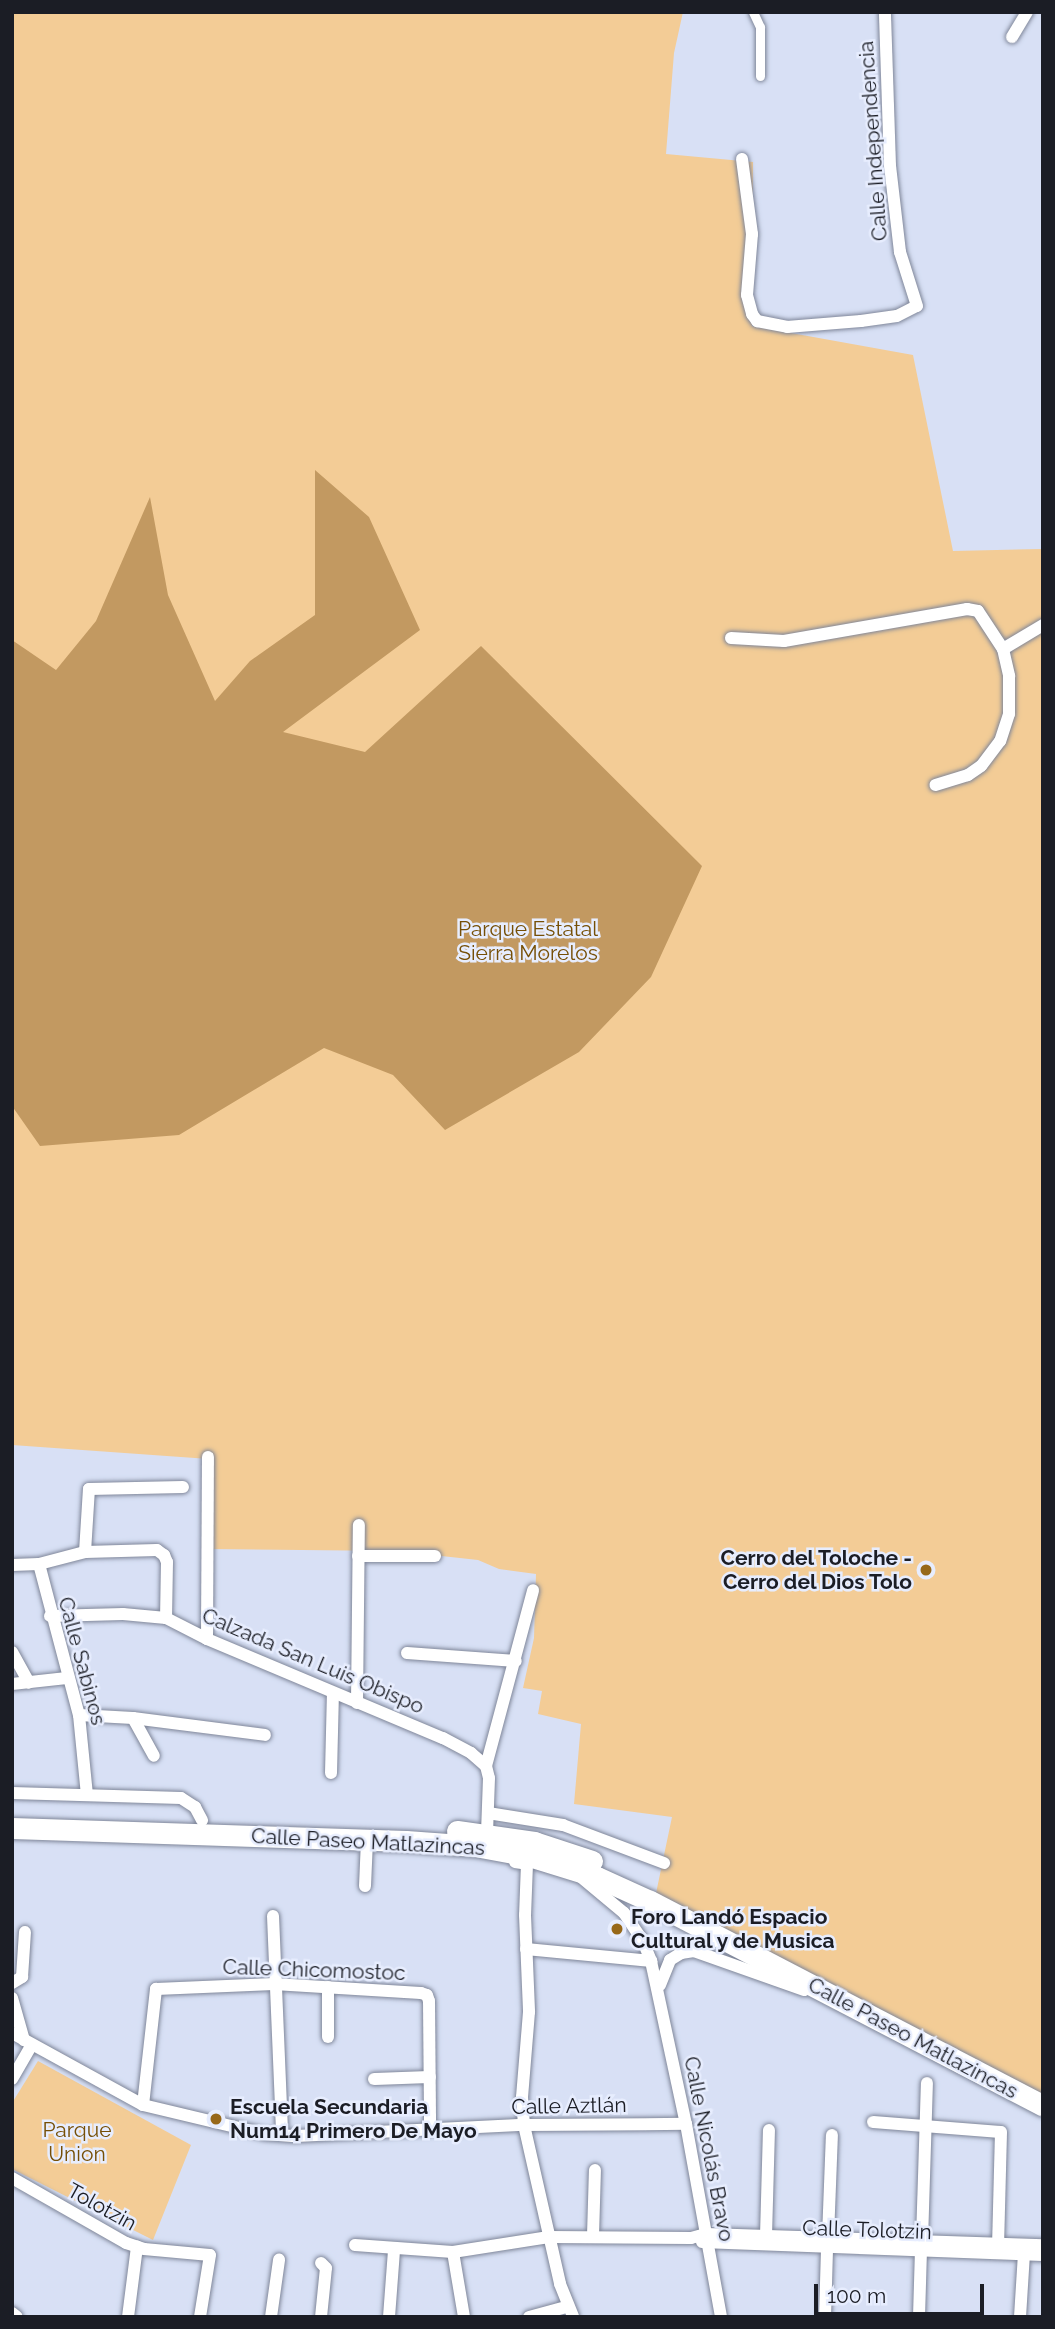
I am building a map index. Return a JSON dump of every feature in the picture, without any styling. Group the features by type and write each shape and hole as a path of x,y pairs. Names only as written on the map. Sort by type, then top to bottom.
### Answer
{"highway":[{"name":"Calle Paseo Matlazincas","path":"12,1814 404,1826 487,1823 647,1885 1043,2092"},
{"name":"Calle Paseo Matlazincas","path":"12,1828 367,1844 475,1846 529,1856 571,1869 650,1901 1043,2106"}],"street":[{"path":"753,12 760,27 760,76"},
{"name":"Calle Independencia","path":"742,159 752,234 747,295 752,314 757,321 787,327 861,321 897,316 916,306 900,252 890,166 885,12"},
{"path":"1012,37 1027,12"},
{"path":"731,638 796,640 973,609 982,615 1003,649 1009,676 1009,714 1000,741 981,766 968,775 935,785"},
{"path":"1003,649 1043,625"},
{"path":"206,1639 208,1457"},
{"path":"85,1552 89,1489 183,1487"},
{"path":"358,1703 359,1525"},
{"path":"12,1565 39,1564 85,1552 161,1552 167,1562 166,1618"},
{"path":"358,1556 435,1556"},
{"name":"Calle Sabinos","path":"39,1564 50,1616 79,1715 87,1795"},
{"path":"533,1590 516,1661 485,1766 489,1778 487,1823 563,1825 664,1863"},
{"name":"Calzada San Luis Obispo","path":"50,1616 123,1614 166,1618 206,1639 443,1738 471,1753 485,1766"},
{"path":"12,1652 29,1683"},
{"path":"407,1653 516,1661"},
{"path":"12,1684 67,1678"},
{"path":"331,1773 334,1693"},
{"path":"79,1715 133,1718 265,1735"},
{"path":"133,1718 154,1756"},
{"path":"12,1793 181,1798 195,1807 202,1820"},
{"path":"12,1838 367,1844 470,1854 527,1864 526,1949 529,2012 522,2097 524,2125 549,2237 570,2312 529,2317"},
{"path":"365,1886 367,1844"},
{"name":"Calle Nicolás Bravo","path":"571,1869 624,1913 643,1941 651,1961 686,2124 721,2317"},
{"path":"273,1916 282,2135"},
{"path":"16,1982 25,1932"},
{"path":"526,1949 651,1961"},
{"path":"659,1989 663,1971 670,1960 681,1953 694,1951 788,1985 836,1998"},
{"name":"Calle Chicomostoc","path":"143,2105 153,1994 157,1988 274,1984 426,1994 429,2001 430,2128"},
{"path":"328,1987 328,2037"},
{"path":"12,1997 23,2040 12,2079"},
{"name":"Calle Aztlán","path":"23,2040 143,2105 245,2131 282,2135 524,2125 686,2124"},
{"path":"374,2079 430,2077"},
{"path":"919,2317 927,2083"},
{"path":"873,2122 1000,2132 1002,2138 998,2243"},
{"path":"766,2236 769,2130"},
{"path":"825,2317 832,2135"},
{"path":"593,2236 595,2170"},
{"name":"Tolotzin","path":"12,2178 137,2247"},
{"name":"Calle Tolotzin","path":"355,2245 394,2250 453,2252 549,2237 593,2236 921,2245 1043,2255"},
{"name":"Calle Tolotzin","path":"706,2239 766,2236 827,2242"},
{"name":"Calle Tolotzin","path":"921,2245 1043,2245"},
{"path":"128,2317 137,2247 210,2255 200,2317"},
{"path":"389,2317 394,2250"},
{"path":"453,2252 464,2317"},
{"path":"1020,2317 1024,2254"},
{"path":"271,2317 279,2260"},
{"path":"321,2263 326,2268 321,2317"},
{"path":"12,2313 17,2317"}],"green space":[{"name":"Parque Estatal Sierra Morelos","path":"12,12 683,12 674,53 666,154 753,162 752,326 913,355 953,551 1043,549 1043,2102 655,1898 672,1817 574,1804 581,1724 538,1714 542,1691 523,1688 534,1638 536,1574 499,1569 478,1560 396,1551 207,1549 209,1459 12,1445"},
{"path":"315,470 369,517 420,630 283,732 365,752 481,646 702,866 651,977 579,1052 445,1130 393,1075 324,1048 179,1135 40,1146 12,1106 12,640 56,670 96,621 150,497 168,595 215,701 250,661 315,615"},
{"name":"Parque Union","path":"38,2061 191,2145 153,2240 12,2169 12,2103"}],"place":[{"name":"Cerro del Toloche - Cerro del Dios Tolo","path":"926,1570"},
{"name":"Foro Landó Espacio Cultural y de Musica","path":"617,1929"},
{"name":"Escuela Secundaria Num14 Primero De Mayo","path":"216,2119"}]}
